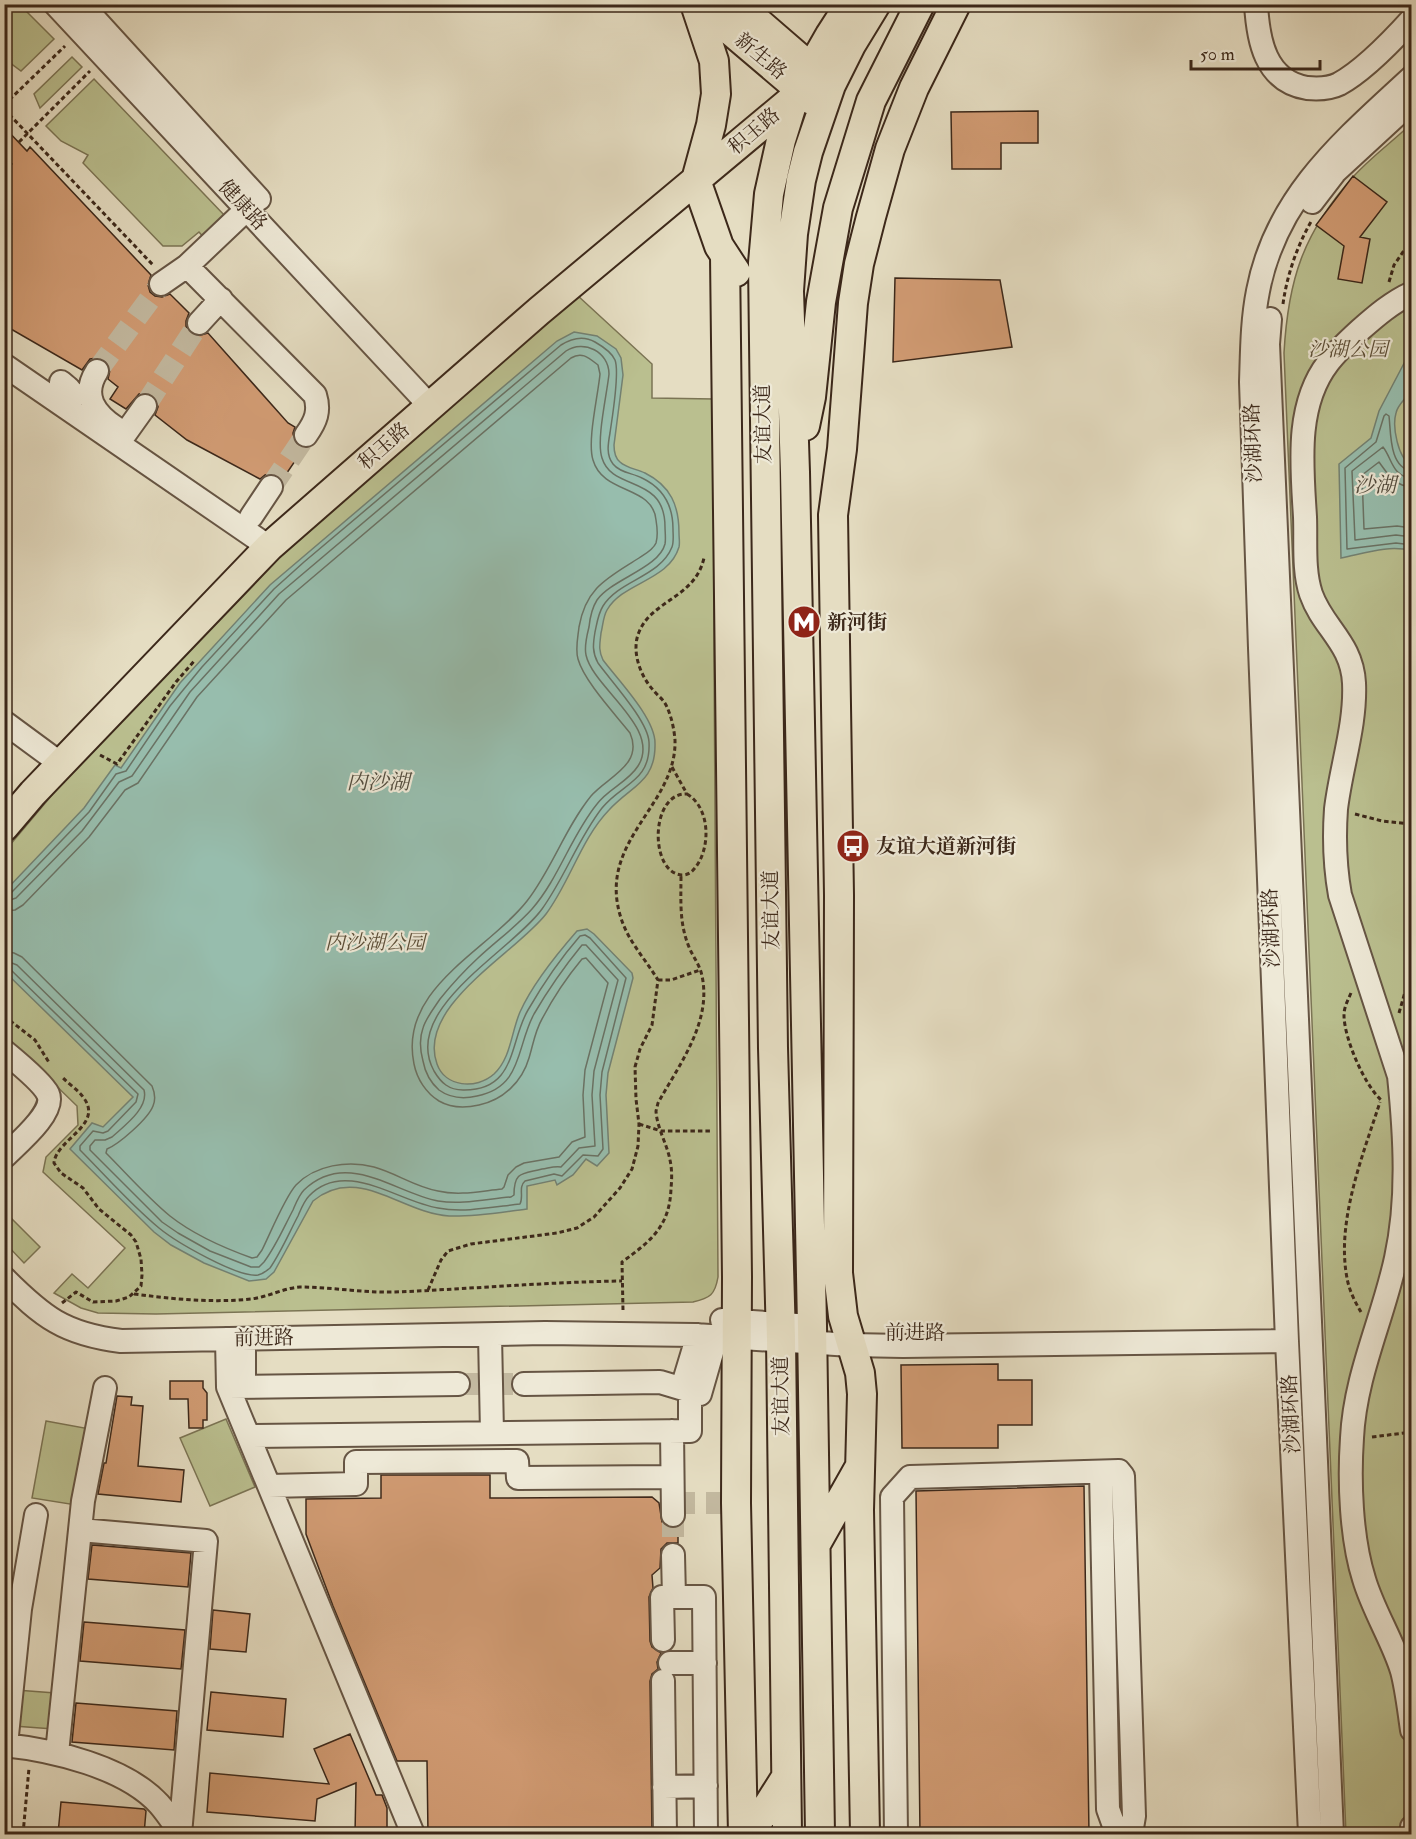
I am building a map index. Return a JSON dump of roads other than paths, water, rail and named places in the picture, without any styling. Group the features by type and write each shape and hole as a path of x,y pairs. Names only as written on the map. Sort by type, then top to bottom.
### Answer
{"main road":[{"name":"新生路","path":"697,4 811,89"},
{"path":"697,4 714,61 716,94 713,117 696,180 725,256 735,271 762,292"},
{"name":"新生路","path":"737,4 811,89"},
{"name":"友谊大道","path":"787,1834 781,1332 773,1048 762,292 769,194 781,140 811,89 850,4"},
{"name":"友谊大道","path":"819,1827 812,1334 795,472 789,291 790,263 811,89 857,34 876,4"},
{"path":"795,472 812,397 821,302 838,208 871,101 920,4"},
{"path":"819,1827 865,1827 860,1535 862,1394 860,1373 840,1300 838,1273 839,895 833,515 842,449 853,303 871,217 890,149 914,88 956,4"},
{"name":"积玉路","path":"4,827 61,764 274,542 435,401 696,180 811,89"},
{"path":"725,256 722,1332 738,1596 743,1834"},
{"path":"816,1544 860,1466"},
{"path":"817,1670 862,1670"},
{"path":"750,1834 786,1777"}],"street":[{"name":"健康路","path":"55,4 247,209 435,401"},
{"name":"健康路","path":"81,4 435,401"},
{"path":"1256,4 1258,29 1265,55 1273,69 1281,78 1292,84 1313,89 1340,84 1364,65 1412,19"},
{"name":"沙湖环路","path":"1310,1834 1287,1334 1258,590 1251,382 1255,313 1267,258 1279,227 1293,203 1324,161 1412,77"},
{"name":"沙湖环路","path":"1332,1834 1268,344 1275,286 1280,266 1294,231 1317,194 1335,172 1412,101"},
{"path":"164,282 187,266 211,257 247,209"},
{"path":"187,266 315,395 318,411 306,435"},
{"path":"1412,293 1390,305 1328,363 1311,394 1303,441 1307,578 1317,608 1347,651 1354,684 1352,721 1336,808 1336,872 1340,895 1399,1076 1404,1150 1403,1210 1397,1256 1376,1334 1362,1372 1352,1440 1354,1514 1363,1577 1401,1670 1412,1730"},
{"path":"199,323 221,299"},
{"path":"4,365 67,407 100,433 274,542"},
{"path":"97,371 91,389 93,405 104,420 251,517 274,542"},
{"path":"61,382 73,395 67,407"},
{"path":"125,434 145,406"},
{"path":"251,517 271,487"},
{"path":"4,722 61,764"},
{"path":"4,1051 45,1090 50,1099 50,1106 44,1116 4,1156"},
{"name":"前进路","path":"4,1278 44,1315 67,1328 90,1336 121,1341 545,1333 781,1332 850,1338 903,1346 1287,1334"},
{"name":"前进路","path":"545,1333 627,1323 722,1332"},
{"path":"249,1436 690,1431 686,1390 722,1332"},
{"path":"490,1335 492,1433"},
{"path":"236,1339 236,1387 249,1436 413,1834"},
{"path":"524,1384 660,1382 686,1390"},
{"path":"236,1387 458,1384"},
{"path":"57,1753 83,1501 105,1388"},
{"path":"672,1431 673,1515"},
{"path":"269,1486 356,1484 356,1462 517,1461 518,1478 672,1477"},
{"path":"865,1827 896,1827 892,1497 910,1477 1119,1471 1123,1476 1134,1816 1131,1834"},
{"path":"1101,1472 1108,1809 1117,1834"},
{"path":"36,1515 20,1609 5,1745 57,1753 104,1770 134,1785 159,1804 180,1834"},
{"path":"80,1530 206,1541 180,1834"},
{"path":"860,1535 893,1535"},
{"path":"673,1555 674,1597"},
{"path":"663,1640 662,1597 738,1596"},
{"path":"704,1597 706,1834"},
{"path":"665,1834 667,1672 705,1663"},
{"path":"664,1787 706,1786"},
{"path":"1411,1834 1412,1827"}],"water":[{"name":"内沙湖","path":"574,332 597,336 616,349 621,358 623,375 614,445 615,455 622,464 645,473 661,484 672,498 679,523 679,547 674,558 666,567 614,601 607,610 601,633 600,653 603,660 635,700 649,722 655,743 654,756 647,775 599,821 546,914 454,1001 441,1022 434,1043 437,1064 447,1078 462,1084 470,1084 487,1079 494,1074 504,1061 520,1012 531,990 577,931 587,929 632,973 633,978 608,1073 606,1095 609,1153 597,1166 586,1159 573,1175 557,1185 555,1180 527,1186 527,1209 449,1216 431,1213 363,1189 346,1187 330,1191 313,1201 274,1272 266,1279 249,1281 204,1263 171,1245 154,1232 70,1149 92,1123 103,1127 133,1097 5,972 5,891 84,808 115,765 121,768 180,683 270,585 557,341"},
{"name":"沙湖","path":"1411,350 1412,385 1410,392 1397,409 1395,426 1399,449 1411,465 1411,551 1385,549 1341,558 1339,464 1371,438 1379,411"}],"tunnel":[{"path":"97,371 161,284"},
{"path":"145,406 199,323"},
{"path":"271,487 306,435"},
{"path":"458,1384 524,1384"},
{"path":"673,1503 736,1503"},
{"path":"673,1515 673,1555"}],"place":[{"name":"新河街","path":"804,622"},
{"name":"友谊大道新河街","path":"853,846"}],"park label":[{"name":"沙湖公园","path":"1348,349"},
{"name":"内沙湖公园","path":"375,942"}]}
